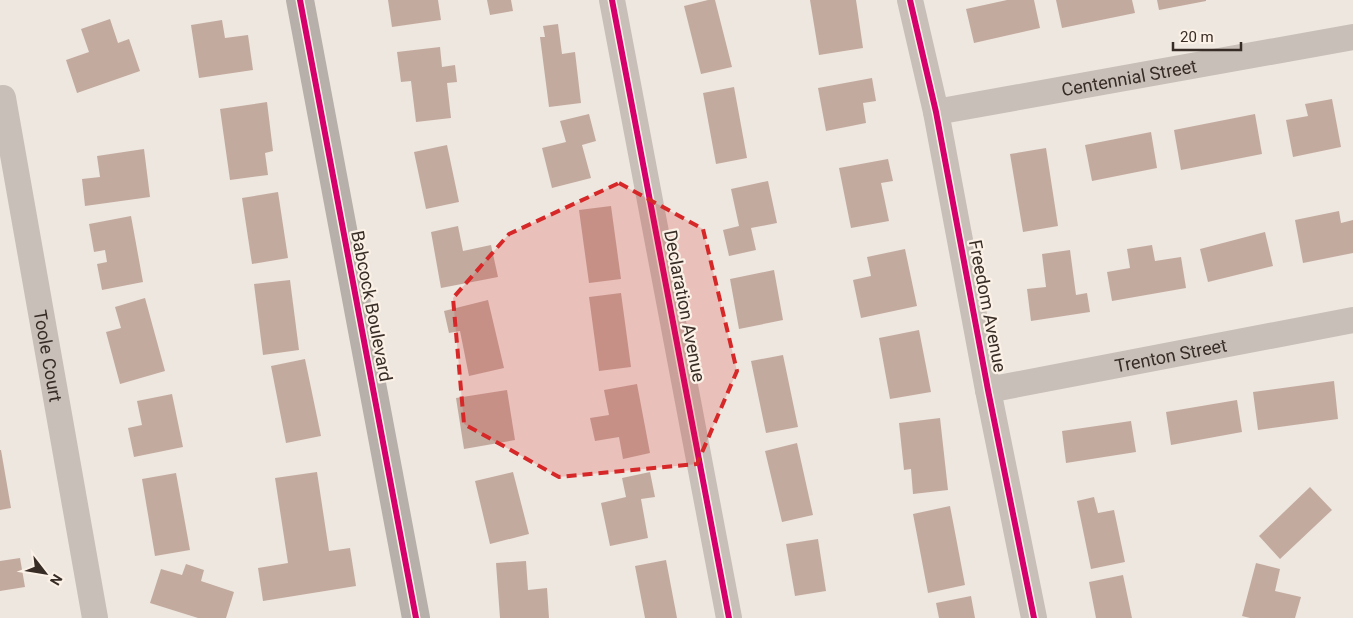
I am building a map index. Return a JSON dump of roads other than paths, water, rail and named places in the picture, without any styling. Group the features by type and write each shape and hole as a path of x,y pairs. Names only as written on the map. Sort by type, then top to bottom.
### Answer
{"street":[{"name":"Babcock Boulevard","path":"300,0 416,618"},
{"name":"Declaration Avenue","path":"612,0 729,618"},
{"name":"Freedom Avenue","path":"910,0 936,112 988,390 1034,618"},
{"name":"Centennial Street","path":"936,112 1353,37"},
{"name":"Toole Court","path":"0,99 3,98 95,618"},
{"name":"Trenton Street","path":"988,390 1353,320"}]}
